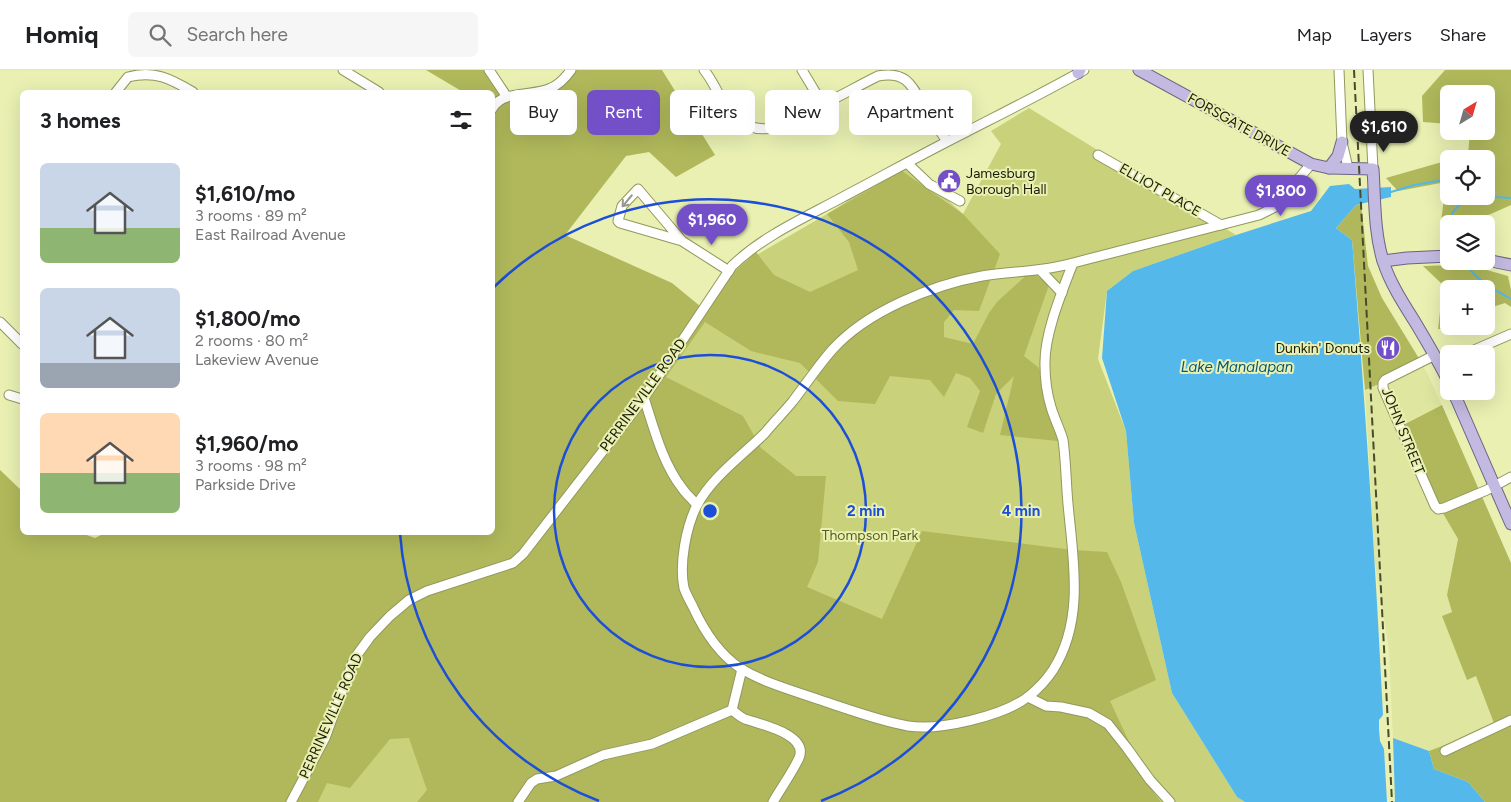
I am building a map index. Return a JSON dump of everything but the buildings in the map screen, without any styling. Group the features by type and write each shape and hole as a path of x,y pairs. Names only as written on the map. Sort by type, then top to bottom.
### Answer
{"main road":[{"name":"FORSGATE DRIVE","path":"1139,70 1311,164 1330,168 1373,169"},
{"path":"1330,168 1338,156 1342,142"},
{"path":"1373,169 1378,241 1383,261 1398,294 1440,358"},
{"path":"1383,261 1440,256"},
{"path":"1495,262 1511,265"},
{"path":"1457,400 1511,524"}],"street":[{"path":"343,70 376,90"},
{"path":"490,70 507,97"},
{"path":"495,104 507,97 550,89 568,75 571,70"},
{"path":"704,70 729,111 747,125 765,129"},
{"path":"802,70 814,90"},
{"path":"1339,70 1342,142 1348,168"},
{"path":"1368,70 1373,169"},
{"name":"PERRINEVILLE ROAD","path":"291,802 324,738 354,659 370,637 409,600 427,590 513,563 535,540 644,398 728,271 744,255 763,241 1081,71"},
{"path":"839,97 887,72 899,73 908,79 948,141"},
{"path":"118,90 128,77 150,73 178,83 190,90"},
{"name":"ELLIOT PLACE","path":"1098,155 1221,225"},
{"path":"907,163 929,184 960,201"},
{"path":"1073,263 1062,293 1045,353 1050,406 1062,438 1074,577 1073,615 1067,645 1052,673 1028,697 993,714 941,727 911,727 883,721 769,681 742,669 727,657 712,642 700,624 684,589 683,548 698,505 728,467 793,402 833,349 873,316 920,294 963,280 1041,270 1259,216 1275,206 1311,164"},
{"path":"682,241 620,223 618,221 622,206 638,189 682,241 728,271"},
{"path":"1041,270 1062,293"},
{"path":"0,322 20,342"},
{"path":"1486,345 1511,334"},
{"name":"JOHN STREET","path":"1440,360 1405,369 1385,380 1383,388 1435,506 1444,508 1495,486"},
{"path":"9,395 20,398"},
{"path":"644,398 661,449 672,472 681,487 698,505"},
{"path":"1495,486 1511,477"},
{"path":"732,710 742,669"},
{"path":"1028,697 1046,706 1061,707 1089,714 1108,724 1128,748 1150,780 1170,802"},
{"path":"518,802 531,783 537,779 556,776 603,755 652,744 732,710"},
{"path":"732,710 742,718 781,731 791,737 800,747 800,756 773,802"},
{"path":"1445,751 1511,720"}],"shaded area":[{"name":"Thompson Park","path":"426,70 487,70 506,101 510,101 510,135 577,135 577,90 547,90 568,70 662,70 674,90 670,90 670,135 703,135 715,155 676,177 649,152 626,156 565,235 672,283 706,311 730,276 756,252 774,275 810,292 858,270 849,242 827,214 902,171 963,214 1000,254 979,311 954,310 944,322 944,337 973,344 997,302 1031,271 1049,285 1024,356 1039,368 1058,441 1000,435 1014,376 996,394 983,433 967,427 980,391 970,378 956,373 944,397 930,380 890,376 875,404 838,401 800,363 751,351 705,322 666,377 743,416 761,448 796,476 826,476 818,562 807,587 882,619 922,531 1073,550 1107,552 1121,582 1156,680 1110,701 1151,789 1161,802 417,802 427,790 409,738 390,739 350,788 327,783 318,802 0,802 0,470 20,489 20,535 87,535 95,538 101,535 495,535 495,90 460,90"},
{"path":"1445,70 1511,70 1511,205 1488,215 1442,215 1443,205 1495,205 1495,150 1468,150 1469,140 1495,140 1495,85 1440,85 1440,123 1423,122 1422,96"},
{"path":"1440,163 1440,183 1398,191 1386,178"},
{"path":"1361,204 1368,266 1382,298 1423,365 1365,390 1352,240 1336,228 1356,205"},
{"path":"1440,265 1440,270 1487,270 1508,276 1511,290 1511,307 1505,303 1495,306 1495,280 1440,280 1440,282 1423,266"},
{"path":"1440,311 1440,329 1438,329"},
{"path":"1423,365 1442,405 1399,426 1420,474 1458,539 1447,595 1452,612 1442,616 1467,679 1476,676 1495,727 1429,751 1393,738 1389,649 1375,563 1365,390"},
{"path":"1442,405 1511,563 1511,802 1485,802 1468,782 1434,769 1429,751 1495,726 1476,676 1467,680 1442,616 1452,612 1447,595 1458,539 1420,474 1399,427"}],"green space":[{"name":"Thompson Park","path":"1029,108 1236,235 1133,271 1107,291 1098,359 1126,431 1134,523 1172,693 1237,797 1245,802 289,802 513,563 729,271 827,214 907,163 963,214 1001,144 991,131"}],"water":[{"name":"Lake Manalapan","path":"1349,184 1355,189 1391,187 1391,197 1356,205 1336,228 1352,240 1380,656 1383,715 1379,720 1379,729 1380,741 1384,749 1387,802 1245,802 1237,797 1172,693 1134,523 1126,431 1102,358 1107,291 1133,271 1311,211 1330,186"},
{"path":"1393,738 1429,751 1434,769 1468,782 1485,802 1394,802"}],"waterway":[{"path":"1391,192 1414,185 1440,181"},
{"path":"1495,196 1511,198"},
{"path":"1452,215 1460,204 1496,197"},
{"path":"1471,270 1479,279 1511,299"}],"railway":[{"path":"1354,70 1392,802"}],"place":[{"name":"Jamesburg Borough Hall","path":"949,181"},
{"name":"Dunkin' Donuts","path":"1388,348"}]}
